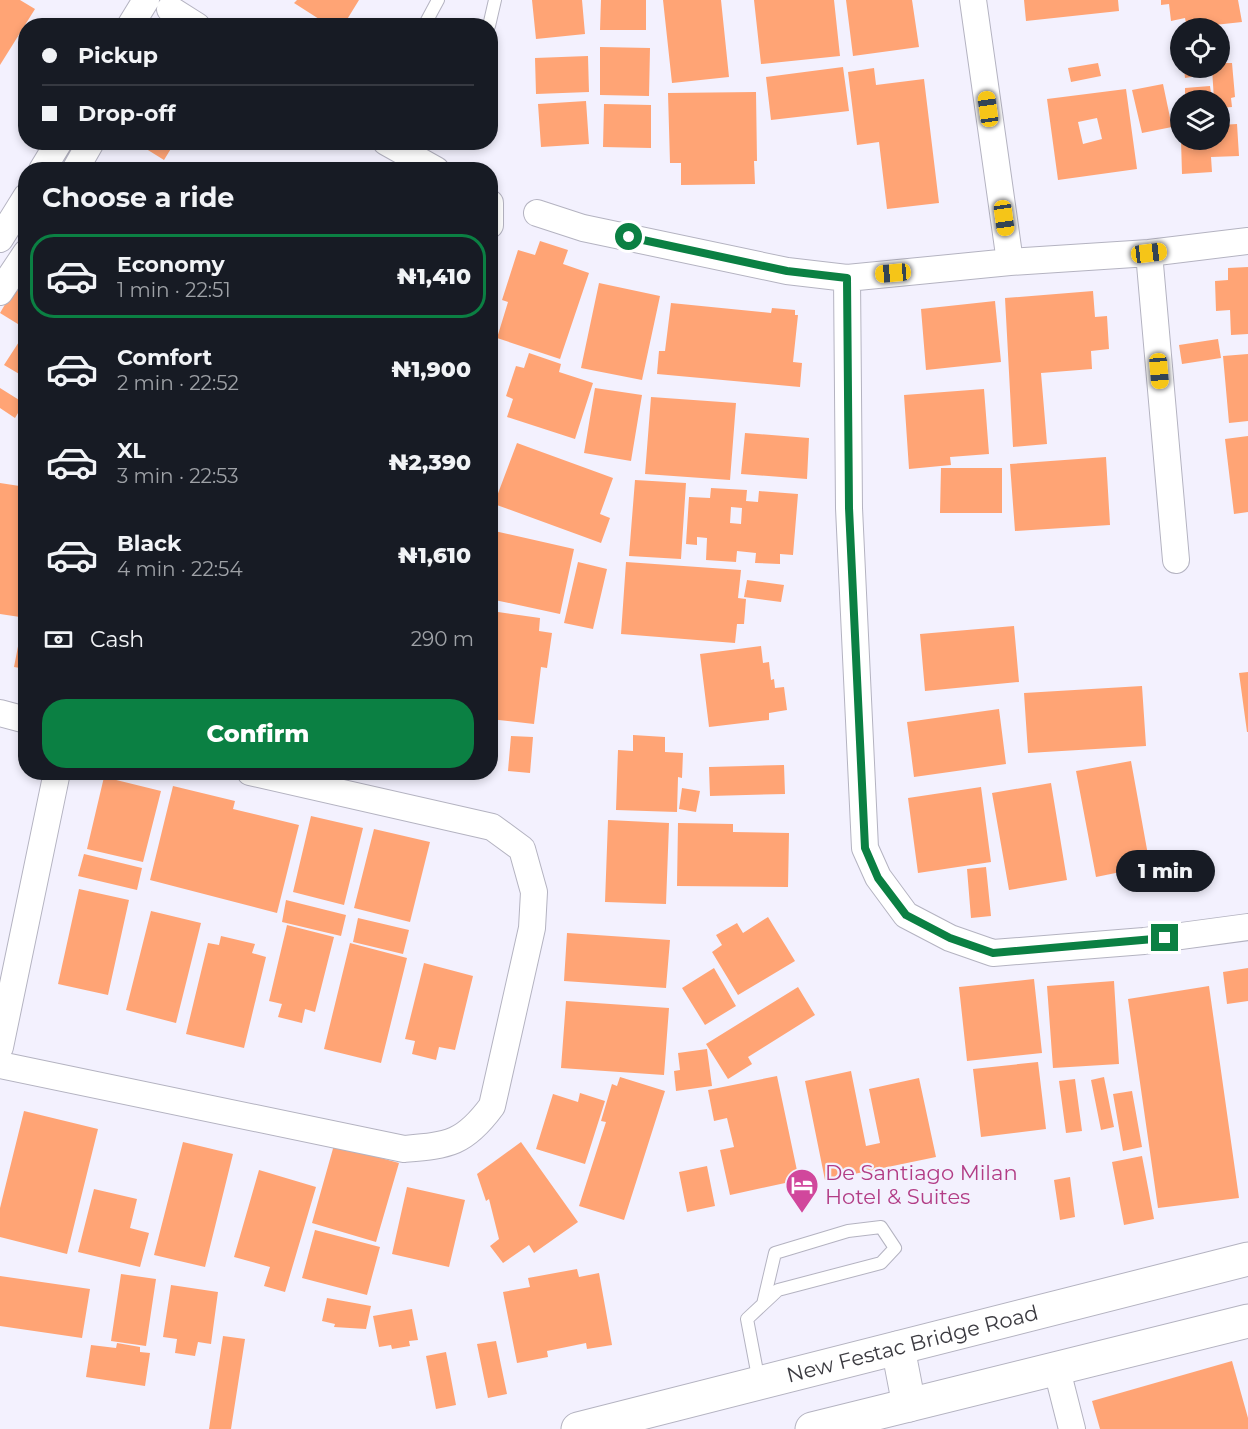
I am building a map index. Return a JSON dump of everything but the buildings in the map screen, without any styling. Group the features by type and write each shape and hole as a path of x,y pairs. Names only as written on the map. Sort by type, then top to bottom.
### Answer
{"main road":[{"name":"New Festac Bridge Road","path":"578,1429 1248,1259"},
{"path":"812,1429 1248,1321"},
{"path":"898,1348 909,1405"}],"street":[{"path":"973,0 1010,262"},
{"path":"146,18 163,9 181,18"},
{"path":"400,150 422,162"},
{"path":"0,239 18,210"},
{"path":"537,213 584,228 787,271 847,278 1010,262 1149,253 1248,241"},
{"path":"1149,253 1176,560"},
{"path":"0,292 18,265"},
{"path":"847,278 849,508 855,662 865,848 878,878 906,915 950,938 993,953 1144,941 1248,927"},
{"path":"0,713 18,718"},
{"path":"0,1047 55,780"},
{"path":"0,1065 404,1149 447,1145 476,1128 492,1106 532,928 534,892 522,849 492,826 286,780"},
{"path":"1057,1370 1071,1429"}],"lane":[{"path":"428,18 438,0"},
{"path":"491,18 495,0"},
{"path":"760,1383 747,1319 778,1290 881,1263 895,1248 880,1227 848,1231 775,1253 763,1304"}],"place":[{"name":"De Santiago Milan Hotel & Suites","path":"802,1214"}],"route":[{"path":"629,237 787,271 847,278 849,508 865,848 878,878 906,915 950,938 993,953 1165,938"}]}
